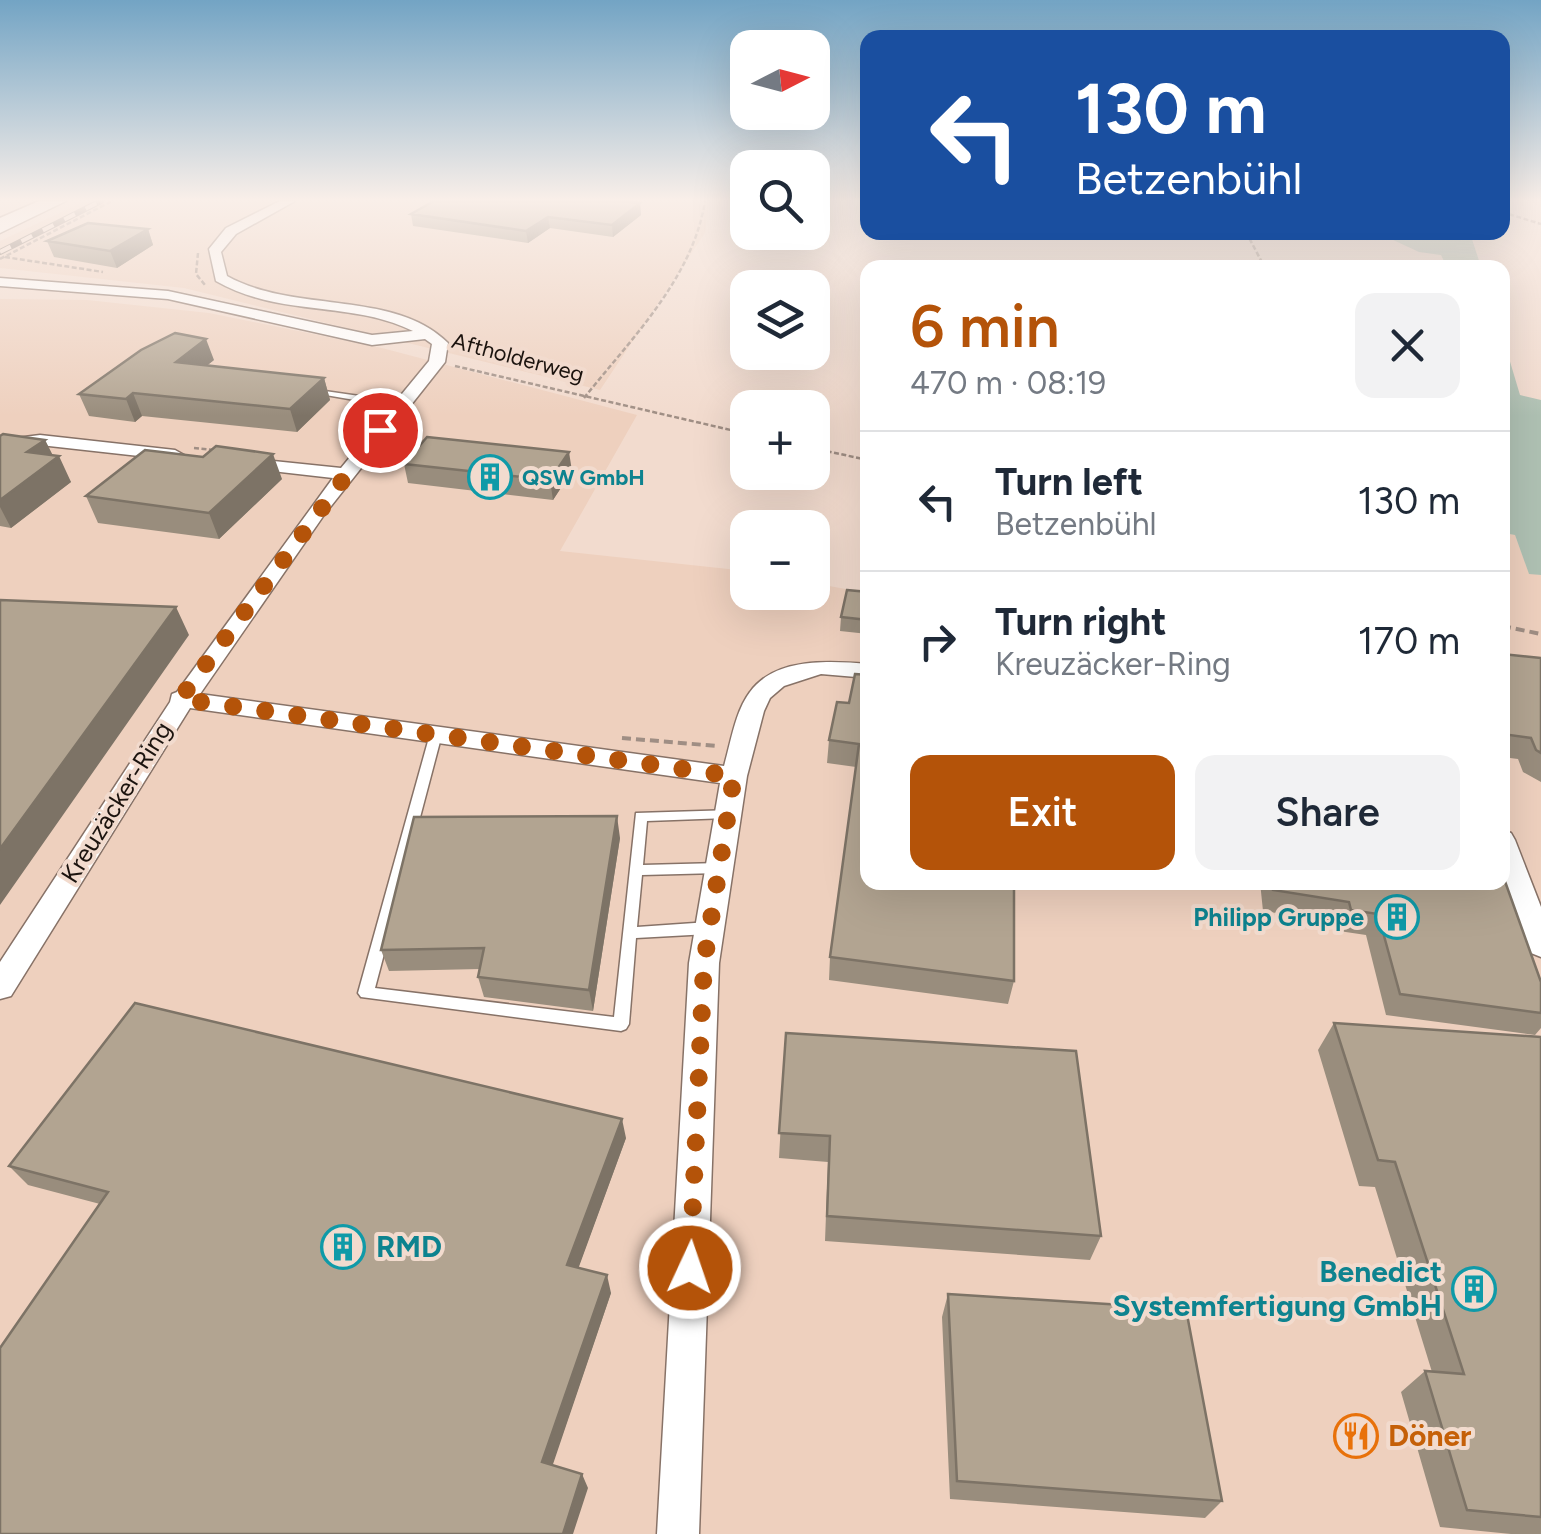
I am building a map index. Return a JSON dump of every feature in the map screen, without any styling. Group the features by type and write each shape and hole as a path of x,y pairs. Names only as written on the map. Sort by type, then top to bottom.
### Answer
{"street":[{"path":"217,273 255,297 408,321 430,334"},
{"name":"Aftholderweg","path":"0,282 168,296 372,340 430,334 440,343 438,362"},
{"name":"Kreuzäcker-Ring","path":"0,988 180,699 344,474 438,362"},
{"path":"0,445 40,440 195,458"},
{"path":"234,462 344,474"},
{"path":"678,1534 704,963 734,776 752,710 776,681 820,667 860,670"},
{"path":"180,699 734,776"},
{"path":"1510,862 1541,945"}],"lane":[{"path":"299,389 401,404"},
{"path":"436,734 366,994 621,1024 641,816 728,813"},
{"path":"636,870 719,868"},
{"path":"630,933 710,928"}],"path":[{"path":"584,398 677,273"},
{"path":"200,281 221,278"},
{"name":"Aftholderweg","path":"438,362 730,430"},
{"path":"830,452 860,458"},
{"path":"1510,628 1541,634"}],"shaded area":[{"path":"42,273 679,273 600,390 184,288"},
{"path":"0,299 87,300 209,313 382,348 637,415 560,551 730,569 730,610 830,610 830,586 860,592 860,890 1510,890 1510,534 1515,535 1529,573 1541,575 1541,1534 0,1534"}],"green space":[{"path":"1510,361 1520,395 1541,400 1541,575 1529,574 1515,535 1510,534"}],"building":[{"path":"175,333 206,339 176,362 324,378 290,409 133,393 126,399 79,394 141,350"},
{"path":"0,436 45,440 27,452 59,456 0,500"},
{"path":"427,437 569,452 550,480 404,464"},
{"path":"216,446 273,454 209,513 86,496 145,450 203,457"},
{"path":"847,590 860,591 860,619 841,617"},
{"path":"0,600 176,607 0,849"},
{"path":"1510,655 1541,658 1541,753 1531,738 1510,735"},
{"path":"855,674 860,674 860,890 1014,890 1014,981 830,957 859,744 829,740 837,702 849,703"},
{"path":"617,816 589,990 478,977 484,948 381,950 414,817"},
{"path":"1273,890 1508,890 1541,982 1541,1013 1400,994 1378,914 1351,910 1349,902"},
{"name":"RMD","path":"135,1003 622,1119 567,1265 607,1275 542,1462 582,1474 563,1534 0,1534 0,1348 108,1192 9,1166"},
{"name":"Benedict Systemfertigung GmbH","path":"1334,1023 1541,1037 1541,1517 1467,1510 1425,1371 1464,1374 1395,1162 1378,1160"},
{"path":"786,1033 1076,1051 1101,1236 827,1216 830,1136 779,1133"},
{"path":"948,1294 1186,1309 1222,1501 957,1481"}],"place":[{"name":"QSW GmbH","path":"490,477"},
{"name":"Philipp Gruppe","path":"1397,917"},
{"name":"RMD","path":"343,1247"},
{"name":"Benedict Systemfertigung GmbH","path":"1474,1289"},
{"name":"Döner","path":"1356,1436"}],"route":[{"path":"380,430 180,699 734,776 704,963 690,1268"}]}
